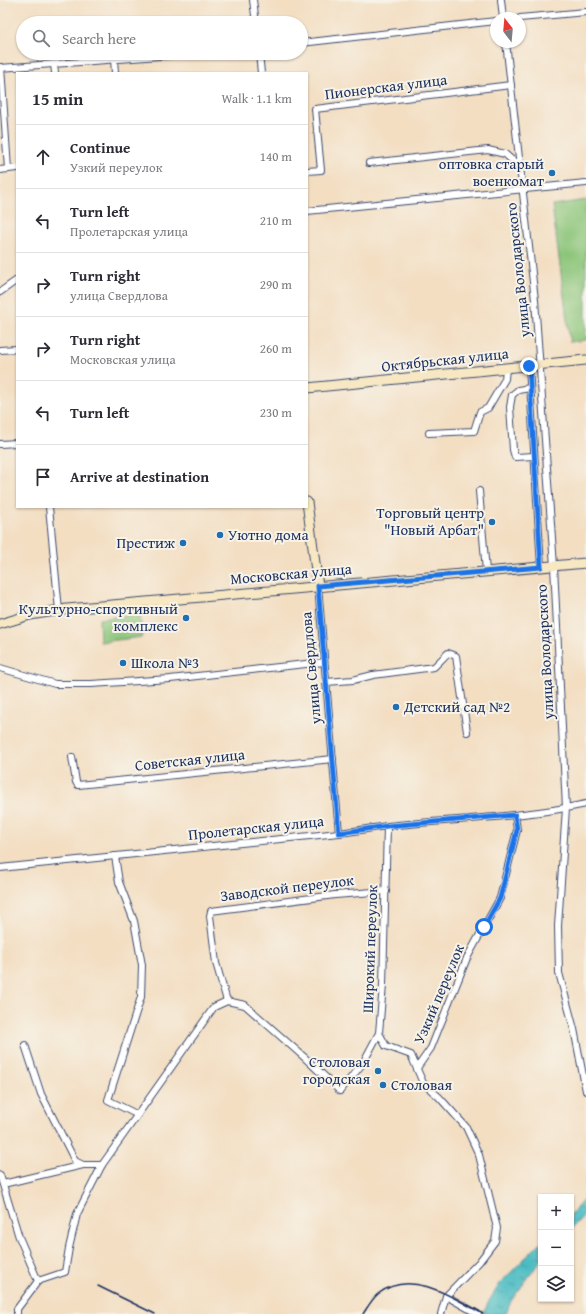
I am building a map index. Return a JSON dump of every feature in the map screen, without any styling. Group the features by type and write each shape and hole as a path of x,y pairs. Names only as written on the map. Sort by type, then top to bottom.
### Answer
{"main road":[{"name":"Октябрьская улица","path":"308,388 586,360"},
{"name":"улица Свердлова","path":"308,508 318,586"},
{"name":"Московская улица","path":"0,624 30,615 59,610 586,563"}],"street":[{"path":"253,0 255,16"},
{"path":"501,0 502,12"},
{"path":"526,17 586,12"},
{"path":"308,42 490,22"},
{"name":"улица Володарского","path":"507,48 535,300 554,566 566,808 558,926 559,973 574,1029 586,1092"},
{"path":"8,169 0,68 114,60 115,72"},
{"path":"260,60 261,72"},
{"path":"54,64 55,72"},
{"name":"Пионерская улица","path":"308,171 321,170 315,108 511,85"},
{"path":"369,163 488,150 504,154 520,167"},
{"path":"0,170 16,168"},
{"path":"308,211 586,183"},
{"path":"0,292 16,281"},
{"path":"0,350 16,349"},
{"path":"529,366 541,567"},
{"path":"429,433 474,431 480,412 488,408 506,379 506,368"},
{"path":"530,388 518,390 512,395 510,407 513,450 515,457 534,456"},
{"path":"0,444 16,443"},
{"path":"479,491 486,571"},
{"path":"50,508 59,610"},
{"name":"улица Свердлова","path":"318,586 339,833"},
{"path":"326,682 353,680 373,675 434,666 448,653 456,656 468,732"},
{"path":"0,668 55,684 91,684 170,679 324,662"},
{"name":"Советская улица","path":"72,757 76,782 78,784 333,759"},
{"name":"Пролетарская улица","path":"0,868 339,833 387,826 515,815 586,804"},
{"name":"Узкий переулок","path":"417,1068 431,1048 467,958 500,898 517,830 515,815"},
{"name":"Широкий переулок","path":"387,826 384,985 379,1033 386,1046 411,1055 417,1068"},
{"path":"114,856 119,882 134,921 142,966 141,997 108,1100 138,1115"},
{"name":"Заводской переулок","path":"228,1001 216,963 210,916 211,911 335,895 386,891"},
{"path":"17,1314 17,1310 38,1281 65,1272 77,1214 102,1165 214,1007 228,1001 245,1006 340,1091 363,1063 379,1033"},
{"path":"25,1045 41,1094 75,1161 82,1165"},
{"path":"417,1068 423,1083 439,1097 466,1128 479,1155 497,1228 494,1241 479,1262 446,1296 441,1314"},
{"path":"3,1184 82,1165 102,1165"},
{"path":"0,1175 19,1237 38,1281"},
{"path":"446,1296 478,1314"}],"green space":[{"path":"586,200 586,340 570,342 552,205"},
{"path":"140,614 142,637 100,642 99,619"}],"water":[{"path":"586,1197 586,1213 574,1226 574,1211"},
{"path":"538,1245 538,1264 511,1301 506,1314 483,1314 501,1282"}],"railway":[{"path":"363,1314 378,1294 390,1287 404,1284 417,1284 445,1293 483,1314"},
{"path":"98,1286 155,1314"}],"place":[{"name":"оптовка старый военкомат","path":"552,173"},
{"name":"Торговый центр \"Новый Арбат\"","path":"492,522"},
{"name":"Уютно дома","path":"220,535"},
{"name":"Престиж","path":"183,543"},
{"name":"Культурно-спортивный комплекс","path":"186,618"},
{"name":"Школа №3","path":"123,663"},
{"name":"Детский сад №2","path":"396,707"},
{"name":"Столовая городская","path":"378,1071"},
{"name":"Столовая","path":"383,1085"}],"route":[{"path":"484,927 500,898 517,830 515,815 387,826 339,833 318,586 541,567 529,366"}]}
